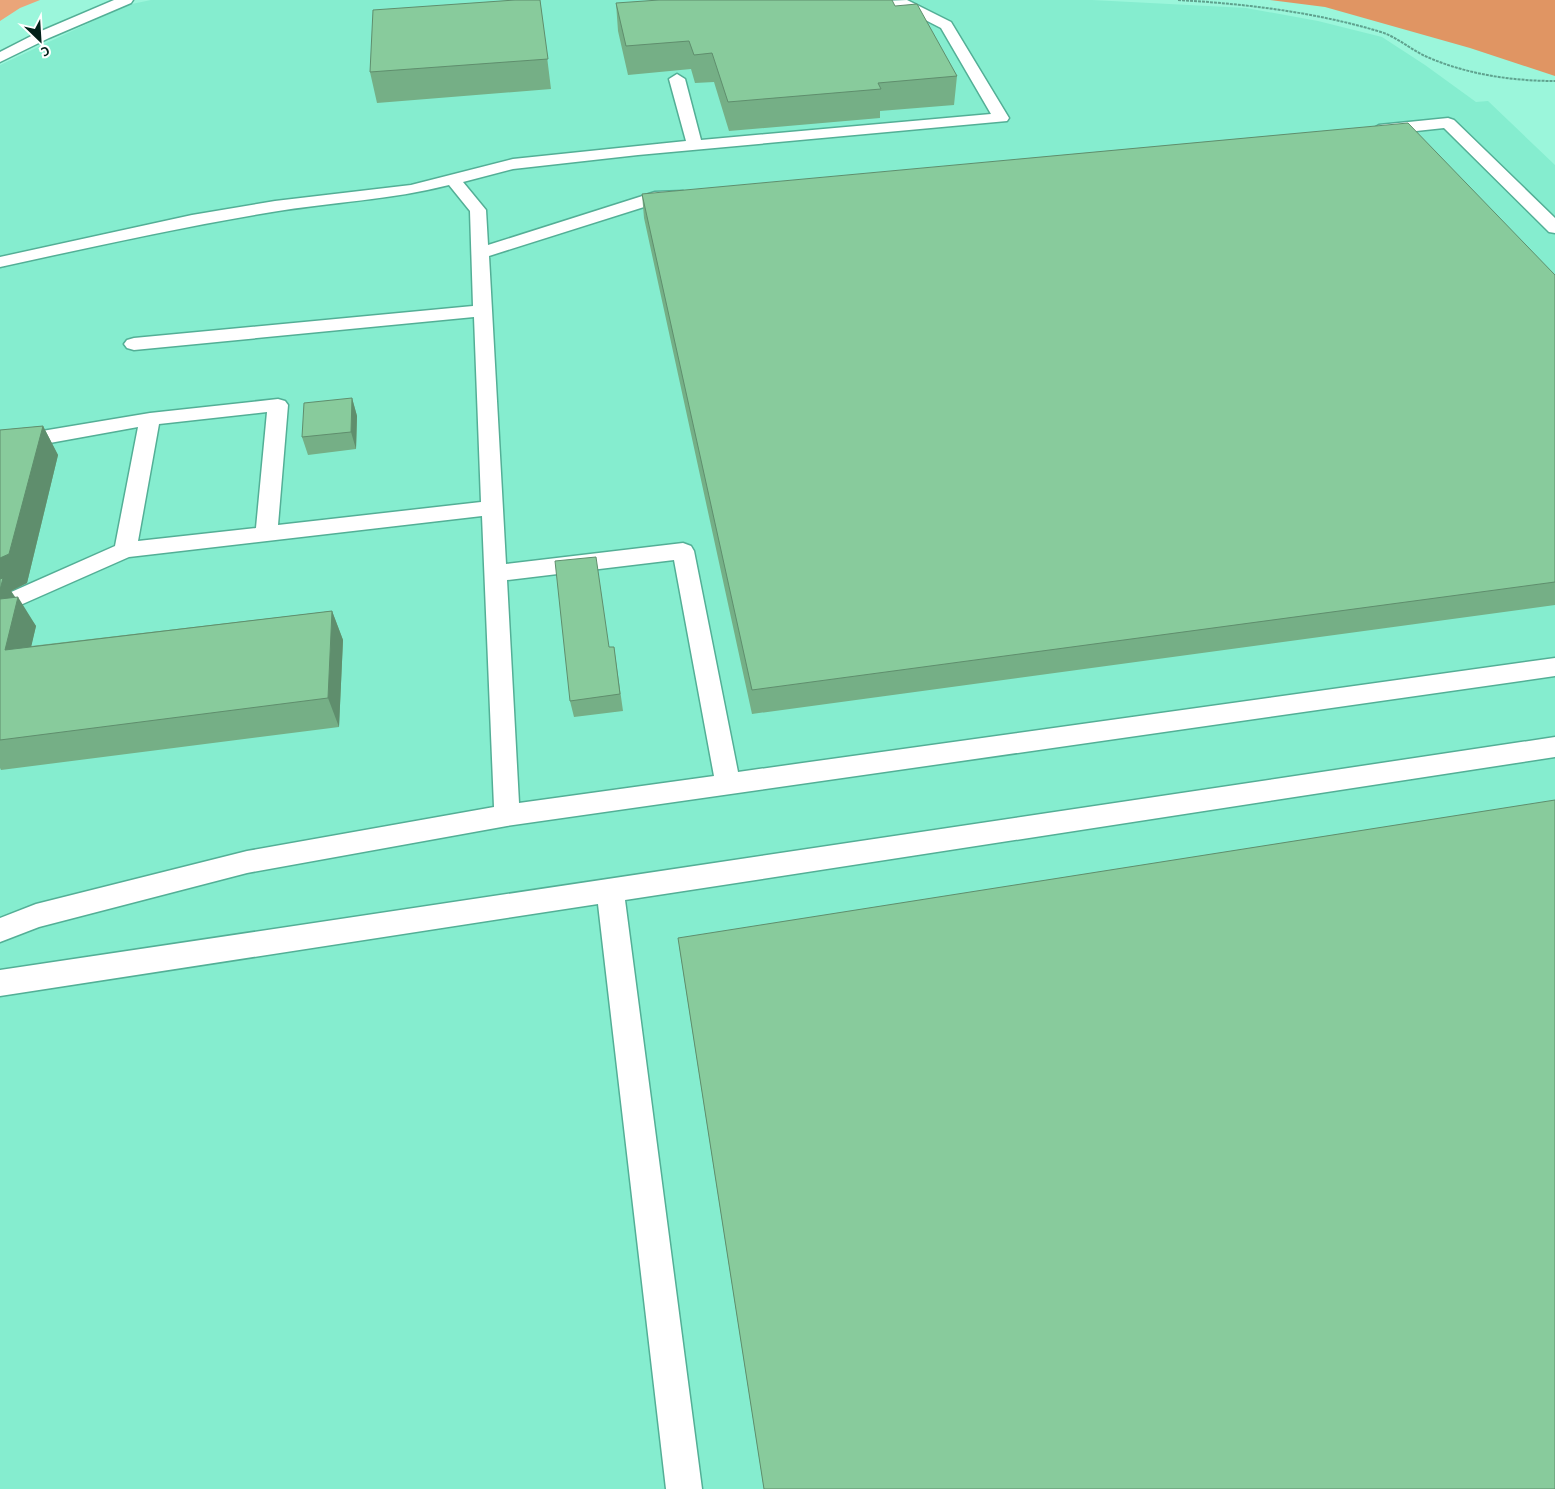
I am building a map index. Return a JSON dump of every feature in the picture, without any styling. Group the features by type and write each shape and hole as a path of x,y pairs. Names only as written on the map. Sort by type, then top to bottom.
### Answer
{"lane":[{"path":"0,58 44,35 126,0"},
{"path":"0,262 192,220 275,206 412,190 454,181 513,164 695,145 1001,118 946,24 902,3 843,8"},
{"path":"677,79 695,145"},
{"path":"1360,132 1448,123 1555,228"},
{"path":"454,181 478,210 507,815"},
{"path":"480,253 661,196 691,194"},
{"path":"134,344 483,311"},
{"path":"0,446 150,419 278,405 266,534"},
{"path":"125,550 150,419"},
{"path":"0,606 125,550 493,508"},
{"path":"496,573 683,551 728,784"},
{"path":"0,930 36,916 247,862 507,815 1555,667"},
{"path":"0,983 1555,746"},
{"path":"610,890 684,1489"}],"path":[{"path":"1178,0 1287,10 1384,32 1424,56 1470,71 1524,82 1555,82"}],"shaded area":[{"path":"0,0 40,0 20,8 0,21"},
{"path":"151,0 1092,0 1246,8 1318,21 1382,37 1476,102 1488,101 1555,165 1555,1489 0,1489 0,65 127,5"},
{"path":"1270,0 1555,0 1555,76 1470,48 1325,7"}],"building":[{"path":"540,0 548,59 370,72 373,10"},
{"path":"659,0 892,0 895,6 917,4 957,76 878,83 881,89 728,102 712,53 694,55 689,41 626,46 616,3"},
{"path":"1408,123 1555,275 1555,582 752,690 642,194"},
{"path":"352,398 351,432 302,437 304,403"},
{"path":"43,426 9,554 0,558 0,430"},
{"path":"596,557 609,647 614,647 620,694 570,701 555,561"},
{"path":"3,578 0,590 0,579"},
{"path":"18,597 5,650 332,611 328,698 0,740 0,599"},
{"path":"1555,800 1555,1489 764,1489 678,938"}]}
